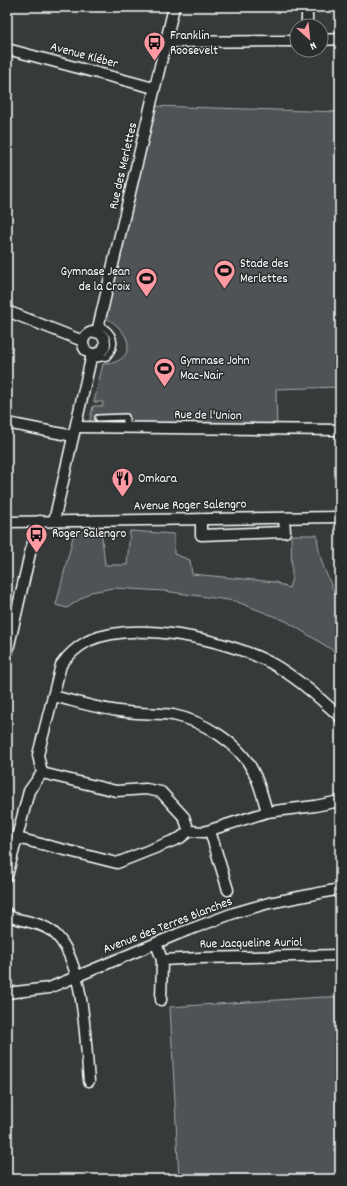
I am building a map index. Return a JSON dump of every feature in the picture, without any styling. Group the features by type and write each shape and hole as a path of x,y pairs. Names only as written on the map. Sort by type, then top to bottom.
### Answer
{"street":[{"name":"Rue des Merlettes","path":"98,328 174,7"},
{"path":"306,7 307,18"},
{"path":"329,40 340,39"},
{"path":"166,42 289,41"},
{"name":"Avenue Kléber","path":"7,49 154,88"},
{"path":"7,311 82,341 85,350 92,357"},
{"path":"54,521 92,357 101,352 105,346 105,338 98,328 88,333 82,341"},
{"name":"Rue de l'Union","path":"7,423 74,432 126,428 340,430"},
{"name":"Avenue Roger Salengro","path":"7,522 340,517"},
{"path":"201,519 201,535 285,532 284,518"},
{"path":"7,654 31,549 40,521"},
{"path":"7,876 29,791 42,773 38,755 61,665 68,656 86,642 97,638 123,633 166,634 187,636 229,646 270,662 292,676 340,717"},
{"path":"53,696 105,709 174,716 207,728 220,735 244,757 255,775 267,812"},
{"path":"42,773 116,791 146,789 161,792 184,817 189,831"},
{"path":"17,838 117,863 180,838 189,831 199,832 210,830 221,825 267,812 316,806 340,801"},
{"path":"210,830 228,890"},
{"name":"Avenue des Terres Blanches","path":"7,993 20,993 49,988 206,922 234,913 269,903 340,889"},
{"path":"7,913 10,917 43,926 53,932 62,942 76,977 82,998 89,1081"},
{"path":"156,943 162,960 161,1000"},
{"name":"Rue Jacqueline Auriol","path":"162,960 340,955"}],"lane":[{"path":"98,418 126,417 126,428"}],"shaded area":[{"name":"Stade des Merlettes","path":"152,106 340,112 340,387 276,389 277,429 89,424 93,406 103,406 103,402 94,402 103,364 118,361 126,353 128,347 127,341 119,328 113,322 102,316"},
{"path":"101,528 105,565 127,565 130,531 174,534 174,554 190,560 192,574 275,582 289,588 292,578 291,535 317,535 322,563 341,609 340,657 334,651 286,621 235,601 164,591 113,588 91,592 67,608 56,605 74,533"},
{"path":"340,997 340,1179 179,1179 170,1007"}],"place":[{"name":"Franklin Roosevelt","path":"155,62"},
{"name":"Stade des Merlettes","path":"224,290"},
{"name":"Gymnase Jean de la Croix","path":"146,298"},
{"name":"Gymnase John Mac-Nair","path":"164,388"},
{"name":"Omkara","path":"122,498"},
{"name":"Roger Salengro","path":"36,554"}]}
